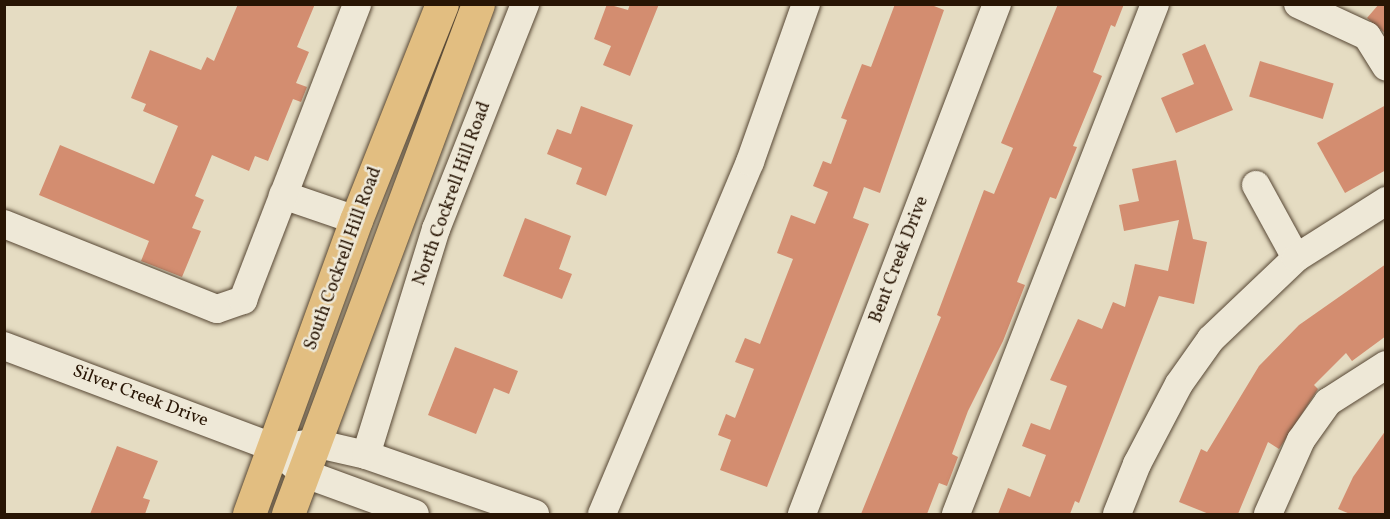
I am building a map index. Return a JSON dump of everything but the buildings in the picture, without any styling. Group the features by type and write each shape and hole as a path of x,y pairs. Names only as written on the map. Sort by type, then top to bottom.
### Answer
{"main road":[{"name":"South Cockrell Hill Road","path":"249,514 275,448 356,220 442,4"},
{"name":"South Cockrell Hill Road","path":"288,514 478,4"}],"street":[{"path":"4,224 217,309 243,300 357,4"},
{"name":"North Cockrell Hill Road","path":"366,455 436,229 525,4"},
{"path":"602,514 750,162 806,4"},
{"name":"Bent Creek Drive","path":"802,514 998,4"},
{"path":"956,514 1155,4"},
{"path":"1298,4 1367,36 1386,66"},
{"path":"1256,185 1296,258"},
{"path":"283,195 356,220"},
{"path":"1118,514 1137,464 1185,375 1211,339 1296,258 1386,201"},
{"name":"Silver Creek Drive","path":"4,346 275,448 309,458 366,455 535,514"},
{"path":"1268,514 1301,440 1328,402 1386,365"},
{"name":"Silver Creek Drive","path":"309,458 345,503 415,514"}]}
